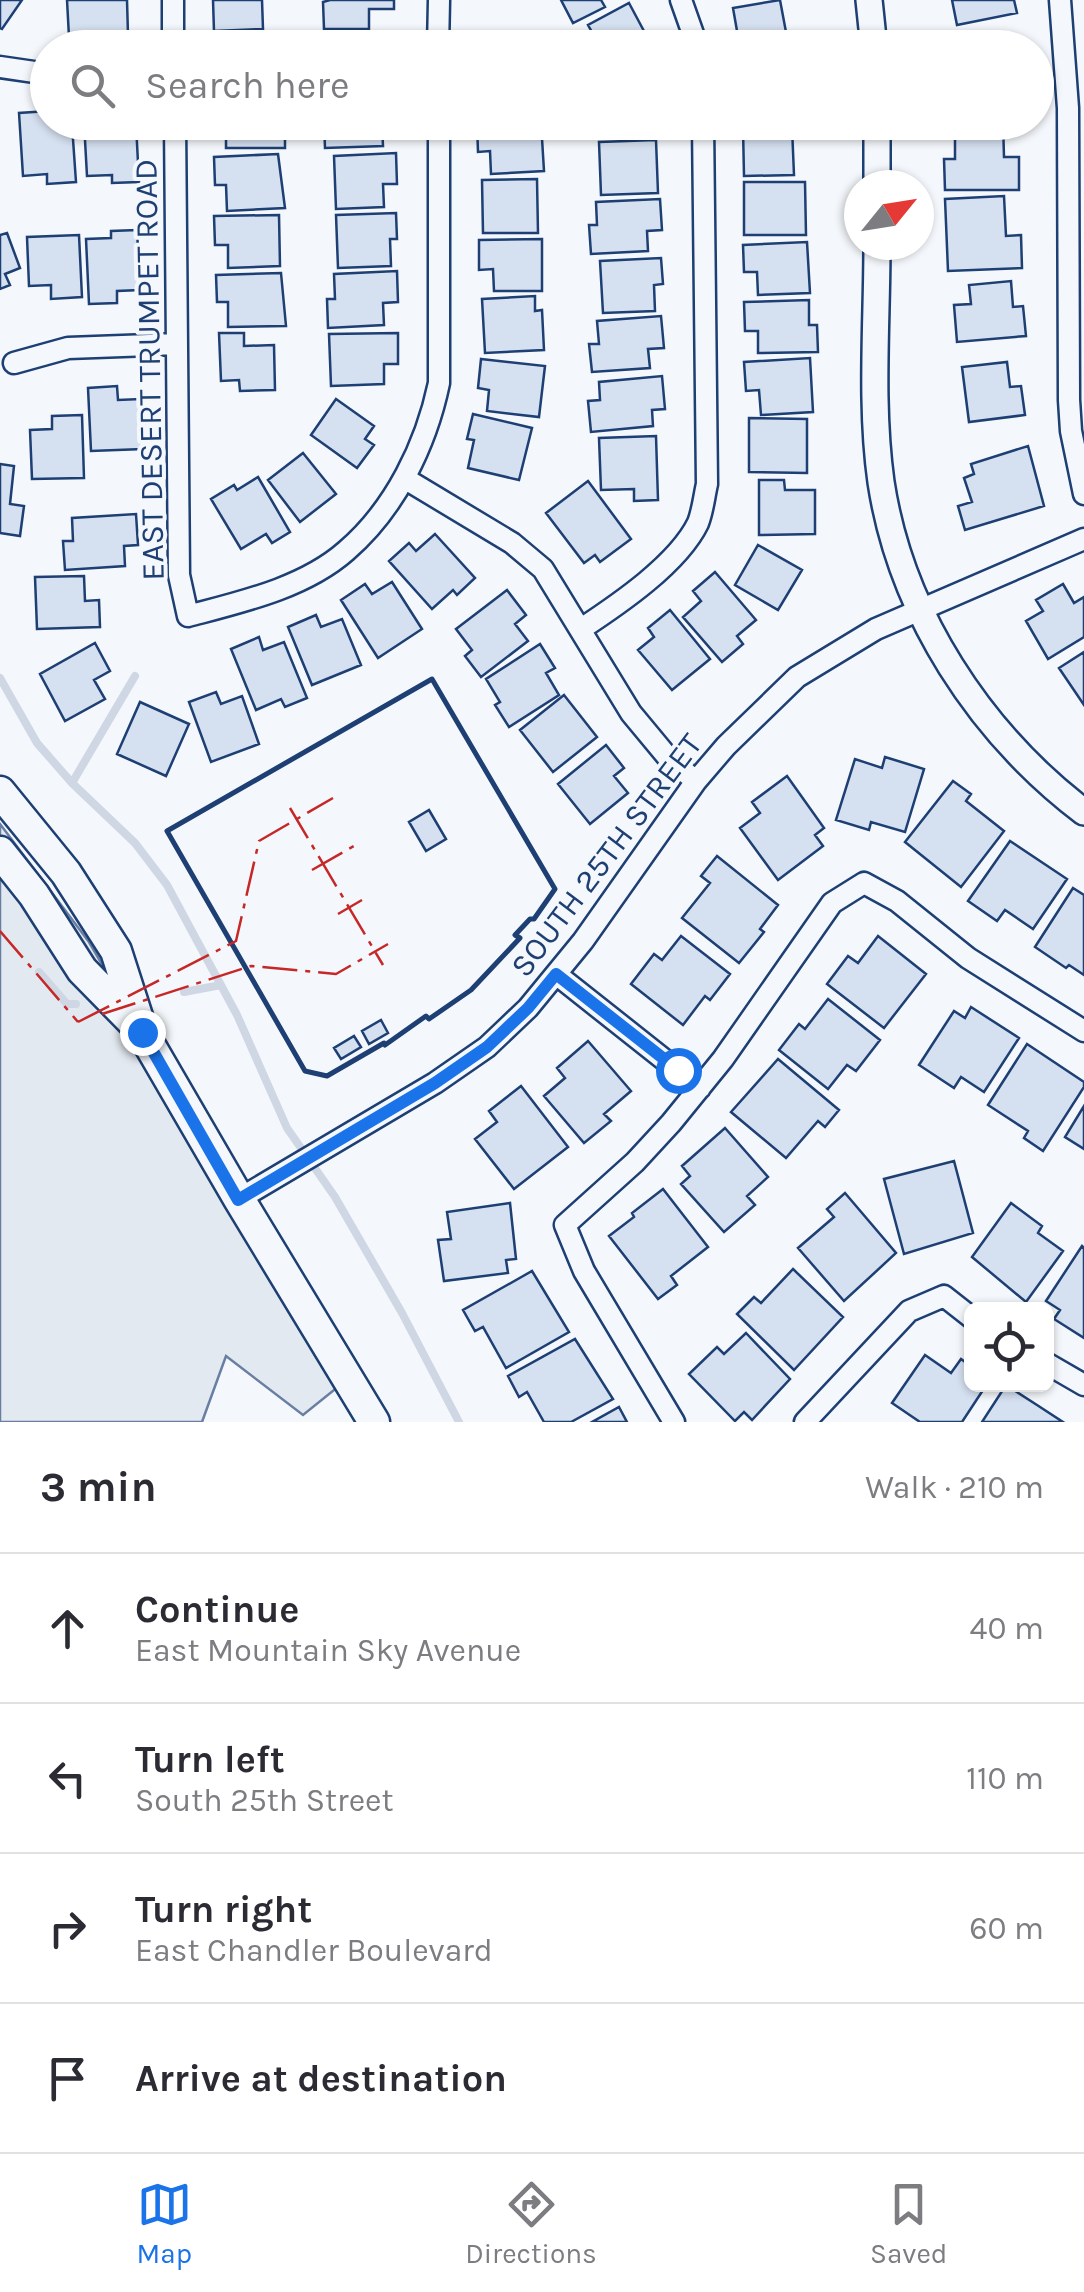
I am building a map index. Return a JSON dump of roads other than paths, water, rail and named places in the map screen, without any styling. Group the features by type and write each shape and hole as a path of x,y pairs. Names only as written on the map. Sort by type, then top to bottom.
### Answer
{"main road":[{"path":"0,792 66,873 116,951 142,1032 238,1200 374,1422"},
{"path":"0,852 34,895 82,970 142,1032"}],"street":[{"path":"173,0 173,30"},
{"path":"438,0 438,30"},
{"path":"682,0 692,30"},
{"path":"869,0 872,30"},
{"path":"1060,0 1068,108 1076,400 1071,431 1084,494"},
{"path":"0,67 30,71"},
{"name":"EAST DESERT TRUMPET ROAD","path":"174,140 179,575 188,616 266,594 345,553 376,520 404,478"},
{"path":"439,140 439,383 432,417 404,478 528,554 556,586 631,712 670,760 696,781"},
{"path":"581,629 614,608 672,558 686,542 702,509 706,484 704,140"},
{"path":"877,140 877,170"},
{"path":"877,260 876,407 882,482 896,543 922,610 961,683 994,728 1032,768 1084,812"},
{"path":"14,363 68,348 177,344"},
{"name":"SOUTH 25TH STREET","path":"238,1200 435,1083 487,1047 528,1008 584,941 696,781 726,746 797,678 851,642 1084,539"},
{"path":"674,1422 584,1271 565,1226 635,1162 700,1088 832,902 864,882 897,901 968,958 1084,1031"},
{"path":"556,974 700,1088"},
{"path":"805,1422 910,1311 944,1296 964,1312"},
{"path":"1054,1368 1084,1386"}],"waterway":[{"path":"72,783 135,676"},
{"path":"0,678 37,743 135,843 167,885 237,1015 287,1128 335,1197 459,1422"},
{"path":"39,972 67,1004 76,1004"},
{"path":"184,992 221,985"}]}
